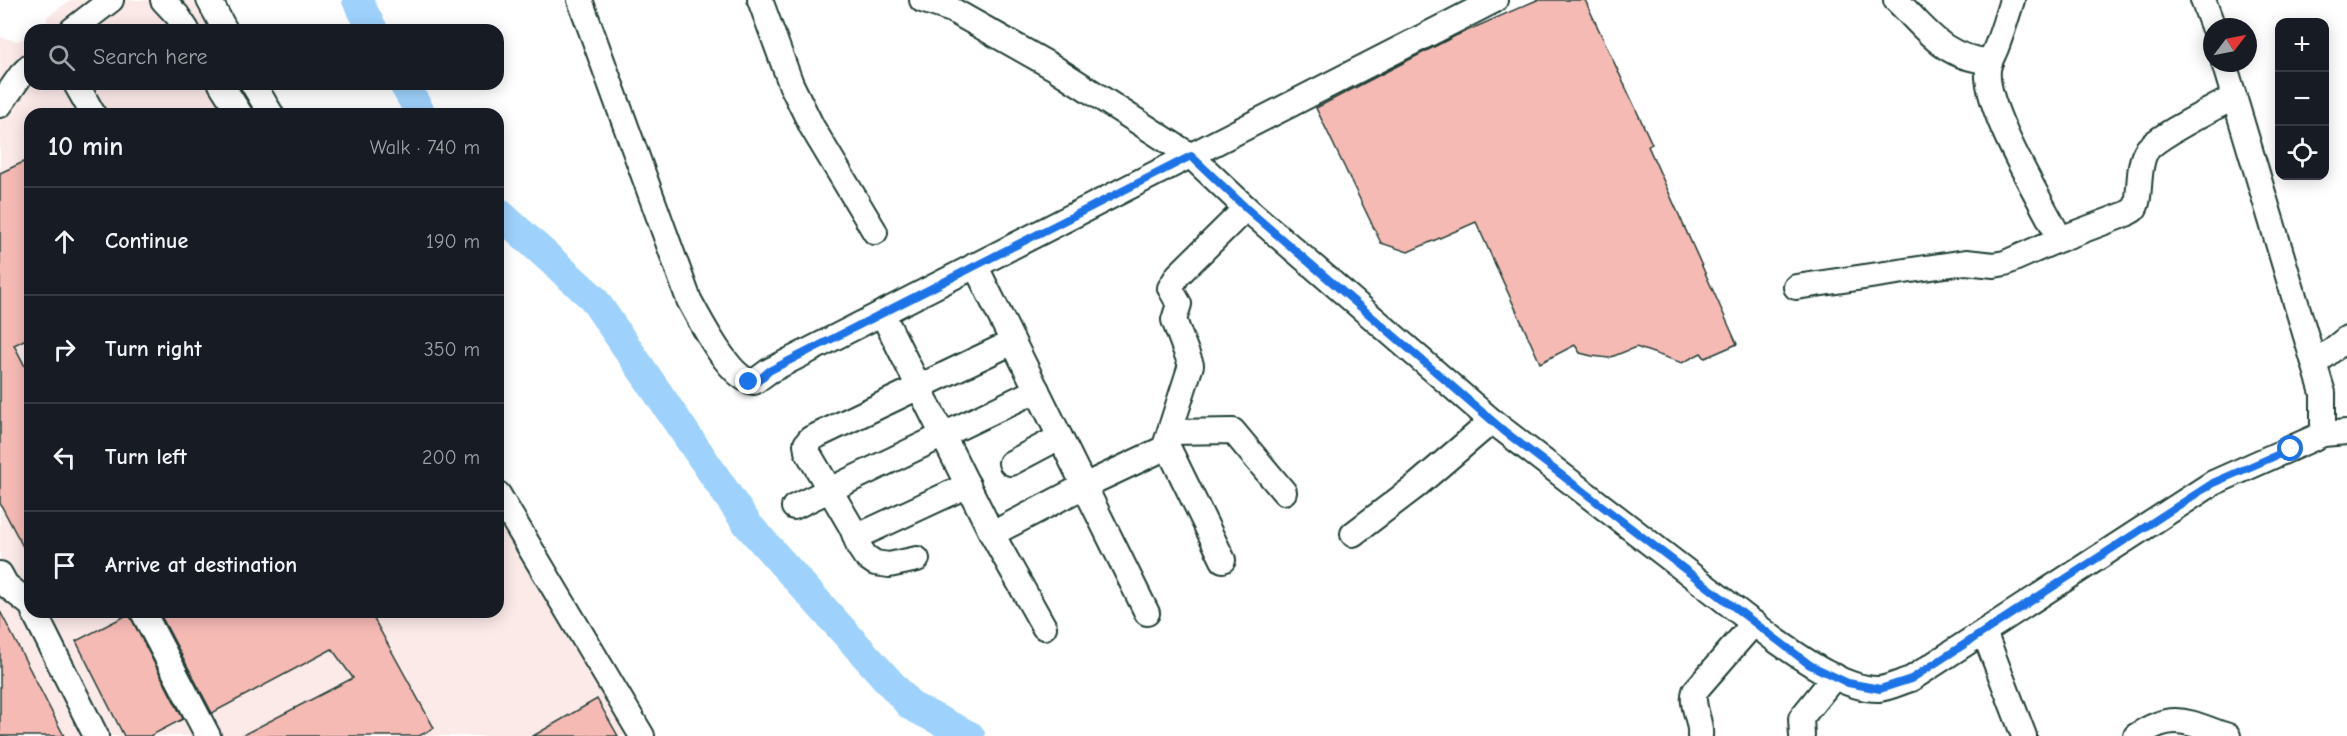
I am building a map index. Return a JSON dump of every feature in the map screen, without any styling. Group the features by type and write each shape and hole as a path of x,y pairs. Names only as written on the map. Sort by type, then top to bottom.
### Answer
{"street":[{"path":"80,24 111,0"},
{"path":"163,0 183,24"},
{"path":"209,0 222,24"},
{"path":"580,0 689,300 704,327 740,377 749,382 758,381 769,371 1495,0"},
{"path":"760,0 791,84 807,116 875,232"},
{"path":"922,0 956,5 1191,156 1246,208 1492,421 1810,665 1848,683 1880,689 1911,679 2213,483 2335,433 2227,72"},
{"path":"1896,0 1947,50 1967,58 1990,61"},
{"path":"2012,0 1996,50 1990,61 1988,80 1990,95 2005,130 2060,239"},
{"path":"2204,0 2210,18"},
{"path":"0,105 24,72"},
{"path":"79,90 90,108"},
{"path":"225,90 236,108"},
{"path":"257,90 267,108"},
{"path":"1796,288 1966,262 1994,265 2005,263 2135,209 2139,171 2146,151 2158,140 2234,97"},
{"path":"1223,560 1168,439 1191,364 1174,320 1179,304 1170,288 1178,274 1246,208"},
{"path":"975,265 1147,613"},
{"path":"882,313 992,534 1044,627"},
{"path":"2315,364 2347,338"},
{"path":"917,559 889,566 875,563 865,556 831,489 807,451 806,444 810,440 1013,342"},
{"path":"794,507 1037,390"},
{"path":"1353,534 1416,486 1492,421"},
{"path":"992,534 1168,439 1233,430 1284,492"},
{"path":"1011,463 1060,437"},
{"path":"856,537 968,485"},
{"path":"504,504 642,736"},
{"path":"2,582 24,598"},
{"path":"37,618 96,736"},
{"path":"146,618 205,735"},
{"path":"1700,736 1701,725 1693,697 1695,691 1754,623"},
{"path":"1984,632 2024,736"},
{"path":"1802,736 1801,718 1836,676"},
{"path":"2136,736 2149,727 2170,720 2191,722 2228,736"}],"shaded area":[{"path":"71,0 192,0 206,24 47,24 47,17"},
{"path":"0,37 18,41 24,38 24,90 247,90 257,108 24,108 24,618 504,618 504,520 633,736 0,736"}],"building":[{"path":"1537,0 1585,0 1652,144 1648,146 1737,344 1705,358 1701,353 1682,363 1636,347 1609,358 1580,353 1575,345 1540,363 1476,222 1408,252 1381,243 1316,108 1455,36"},
{"path":"24,162 24,340 14,345 24,364 24,549 0,503 0,173"},
{"path":"0,611 64,736 0,736"},
{"path":"121,618 131,618 183,719 150,736 124,736 76,641"},
{"path":"162,618 373,618 434,728 419,736 241,736 353,678 332,649 212,713"},
{"path":"597,699 618,736 533,736"}],"waterway":[{"path":"357,0 370,24"},
{"path":"407,90 418,108"},
{"path":"504,217 593,298 748,525 911,706 970,736"}],"route":[{"path":"749,382 758,381 769,371 1191,156 1246,208 1504,431 1810,665 1848,683 1880,689 1911,679 2213,483 2291,449"}]}
